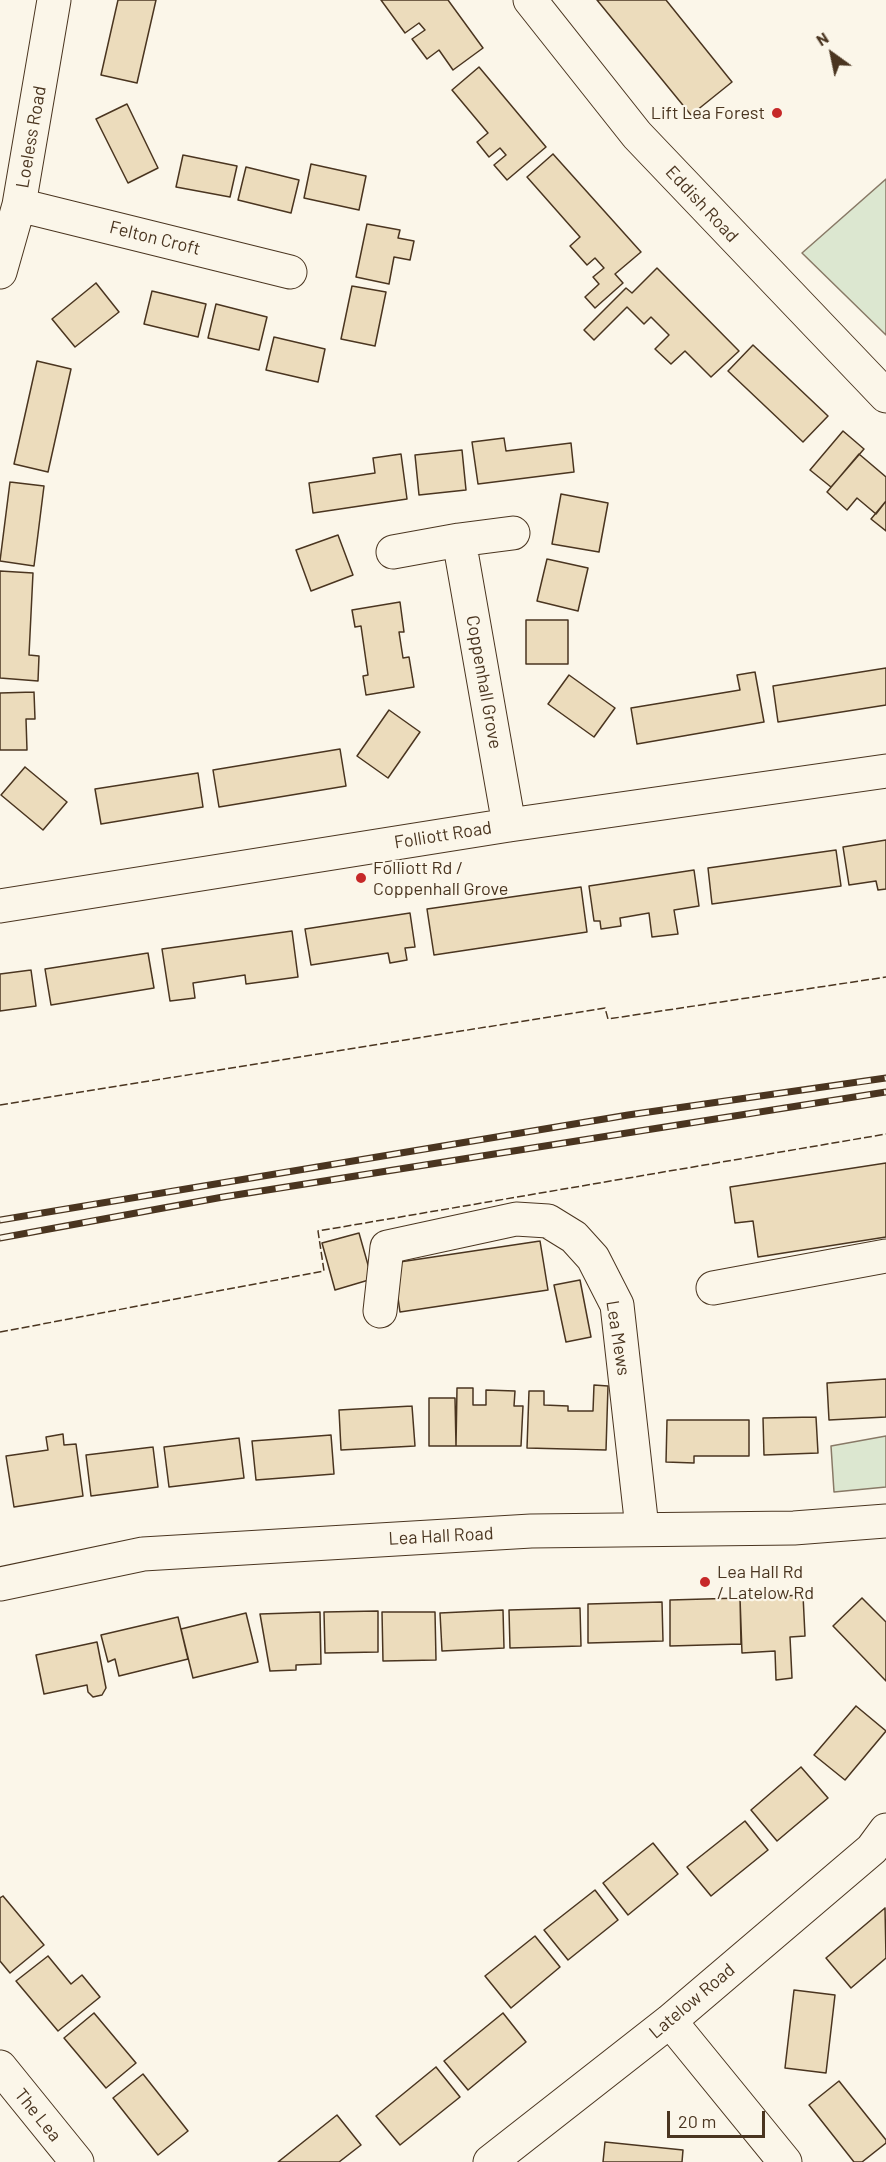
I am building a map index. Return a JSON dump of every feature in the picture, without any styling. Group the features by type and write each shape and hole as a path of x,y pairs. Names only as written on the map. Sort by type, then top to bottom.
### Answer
{"street":[{"name":"Loeless Road","path":"0,272 19,205 54,0"},
{"name":"Eddish Road","path":"530,0 637,135 886,396"},
{"name":"Felton Croft","path":"19,205 290,272"},
{"path":"393,552 513,533"},
{"name":"Coppenhall Grove","path":"459,540 509,825"},
{"name":"Folliott Road","path":"0,906 509,825 886,771"},
{"name":"Lea Mews","path":"380,1311 387,1247 516,1218 548,1221 574,1237 593,1257 617,1305 642,1528"},
{"path":"713,1288 886,1256"},
{"name":"Lea Hall Road","path":"0,1584 143,1554 642,1528 794,1528 886,1521"},
{"name":"Latelow Road","path":"490,2162 670,2020 872,1849 886,1830"},
{"path":"670,2020 785,2162"},
{"name":"The Lea","path":"0,2067 77,2162"}],"green space":[{"path":"886,179 886,335 802,253"},
{"path":"886,1436 886,1487 834,1492 831,1446"}],"building":[{"path":"118,0 156,0 137,83 101,75"},
{"path":"381,0 448,0 483,48 453,70 439,50 427,59 412,39 425,30 419,23 405,33"},
{"path":"597,0 666,0 732,82 691,115"},
{"path":"479,67 546,147 507,180 494,165 506,155 500,148 489,157 477,142 488,133 452,90"},
{"path":"127,104 158,168 128,183 96,119"},
{"path":"553,154 641,252 615,274 623,283 595,308 585,297 599,284 593,277 604,268 595,258 587,265 570,246 580,237 527,177"},
{"path":"183,155 237,166 230,197 176,187"},
{"path":"311,164 366,176 359,210 304,198"},
{"path":"246,167 299,180 291,213 238,200"},
{"path":"367,224 400,230 398,238 414,241 410,260 394,257 389,284 356,277"},
{"path":"657,268 739,351 711,377 685,351 671,364 655,349 669,335 651,317 644,324 627,307 594,340 584,330 626,288 632,293"},
{"path":"96,283 119,312 75,347 52,319"},
{"path":"352,286 386,292 375,346 341,339"},
{"path":"152,291 206,304 198,337 144,324"},
{"path":"216,304 267,317 259,350 208,338"},
{"path":"274,337 325,349 318,382 266,370"},
{"path":"753,345 828,416 803,442 728,371"},
{"path":"37,361 71,369 48,472 14,464"},
{"path":"843,431 864,449 831,487 810,470"},
{"path":"504,438 506,451 571,443 574,472 478,484 472,442"},
{"path":"462,450 466,490 419,495 415,455"},
{"path":"401,454 407,499 313,513 309,483 375,473 373,458"},
{"path":"859,454 886,477 886,501 876,514 857,498 847,510 827,492"},
{"path":"10,482 44,486 34,566 0,561"},
{"path":"561,494 608,503 599,552 552,544"},
{"path":"886,501 886,531 871,519"},
{"path":"338,535 353,575 311,591 296,550"},
{"path":"547,559 588,568 578,611 537,601"},
{"path":"0,571 33,573 29,655 39,656 38,681 0,678"},
{"path":"400,602 404,632 399,632 403,658 409,657 414,687 366,695 363,676 368,675 361,626 355,627 352,610"},
{"path":"526,620 568,620 568,664 526,664"},
{"path":"886,668 886,705 778,722 773,686"},
{"path":"755,672 764,722 637,744 631,708 740,690 737,675"},
{"path":"569,675 615,708 594,737 548,704"},
{"path":"34,692 35,719 26,719 27,750 0,750 0,693"},
{"path":"389,710 420,732 388,778 357,756"},
{"path":"340,749 346,786 219,807 213,770"},
{"path":"25,767 67,802 43,830 1,795"},
{"path":"198,773 203,807 101,824 95,789"},
{"path":"886,840 886,889 878,890 876,881 849,885 843,847"},
{"path":"836,850 841,886 712,904 708,868"},
{"path":"694,870 699,906 674,910 678,934 652,937 649,913 620,918 621,926 601,929 600,921 594,921 589,886"},
{"path":"581,887 587,932 434,955 427,909"},
{"path":"410,913 415,947 405,948 407,960 390,963 388,953 311,965 305,929"},
{"path":"292,931 298,977 246,984 245,975 193,983 195,998 170,1001 162,949"},
{"path":"148,953 154,988 51,1005 45,969"},
{"path":"31,970 36,1006 0,1011 0,974"},
{"path":"886,1163 886,1237 758,1257 753,1221 735,1223 730,1187"},
{"path":"359,1233 372,1279 335,1290 322,1243"},
{"path":"540,1241 548,1290 400,1312 393,1263"},
{"path":"580,1280 591,1337 566,1342 554,1285"},
{"path":"886,1379 886,1417 829,1420 827,1383"},
{"path":"594,1385 608,1386 606,1450 527,1448 529,1391 544,1391 544,1405 568,1406 568,1411 593,1411"},
{"path":"457,1388 473,1388 473,1405 486,1405 486,1390 515,1391 514,1406 523,1406 521,1446 456,1446"},
{"path":"429,1398 455,1398 456,1446 429,1446"},
{"path":"412,1406 415,1446 341,1450 339,1410"},
{"path":"816,1417 818,1453 764,1455 763,1418"},
{"path":"667,1420 749,1420 749,1456 694,1456 694,1463 666,1462"},
{"path":"63,1434 64,1445 76,1444 83,1496 14,1507 6,1456 48,1450 46,1437"},
{"path":"331,1435 334,1474 256,1480 252,1441"},
{"path":"239,1438 244,1478 169,1487 164,1447"},
{"path":"153,1447 158,1487 91,1496 86,1455"},
{"path":"803,1595 805,1636 790,1637 792,1678 776,1680 775,1651 742,1653 740,1598"},
{"path":"740,1598 741,1644 670,1646 670,1600"},
{"path":"862,1598 886,1622 886,1681 833,1626"},
{"path":"662,1602 663,1641 588,1643 588,1604"},
{"path":"580,1608 581,1646 510,1648 509,1610"},
{"path":"503,1610 504,1648 442,1651 440,1613"},
{"path":"378,1611 378,1652 325,1653 324,1612"},
{"path":"320,1612 321,1664 296,1665 296,1670 270,1671 260,1614"},
{"path":"382,1612 435,1612 436,1660 383,1661"},
{"path":"246,1613 258,1662 193,1678 181,1629"},
{"path":"178,1617 188,1659 119,1676 115,1659 108,1662 101,1635"},
{"path":"97,1642 106,1688 102,1695 93,1697 88,1692 87,1685 44,1694 36,1655"},
{"path":"856,1706 886,1731 845,1780 814,1755"},
{"path":"801,1767 828,1798 777,1841 751,1810"},
{"path":"745,1821 768,1850 711,1896 687,1867"},
{"path":"653,1843 678,1874 628,1915 603,1883"},
{"path":"595,1890 618,1920 568,1960 544,1930"},
{"path":"3,1896 44,1945 10,1973 0,1961 0,1898"},
{"path":"885,1908 886,1958 851,1988 826,1958"},
{"path":"535,1936 560,1967 511,2008 485,1976"},
{"path":"48,1956 71,1984 82,1975 100,1997 58,2031 16,1981"},
{"path":"794,1990 835,1995 826,2073 785,2068"},
{"path":"94,2013 136,2063 106,2088 64,2038"},
{"path":"503,2013 526,2042 468,2090 444,2061"},
{"path":"436,2067 460,2097 400,2145 376,2116"},
{"path":"143,2074 188,2131 158,2155 113,2098"},
{"path":"839,2081 886,2140 886,2143 862,2162 854,2162 809,2105"},
{"path":"337,2115 361,2145 339,2162 278,2162"},
{"path":"605,2142 683,2150 682,2162 603,2162"}],"railway":[{"path":"0,1220 628,1115 886,1078"},
{"path":"0,1238 223,1197 886,1092"}],"fence":[{"path":"0,1105 605,1008 608,1019 886,977"},
{"path":"0,1332 324,1271 318,1231 886,1134"}],"place":[{"name":"Lift Lea Forest","path":"777,113"},
{"name":"Folliott Rd / Coppenhall Grove","path":"361,878"},
{"name":"Lea Hall Rd / Latelow Rd","path":"705,1582"}]}
